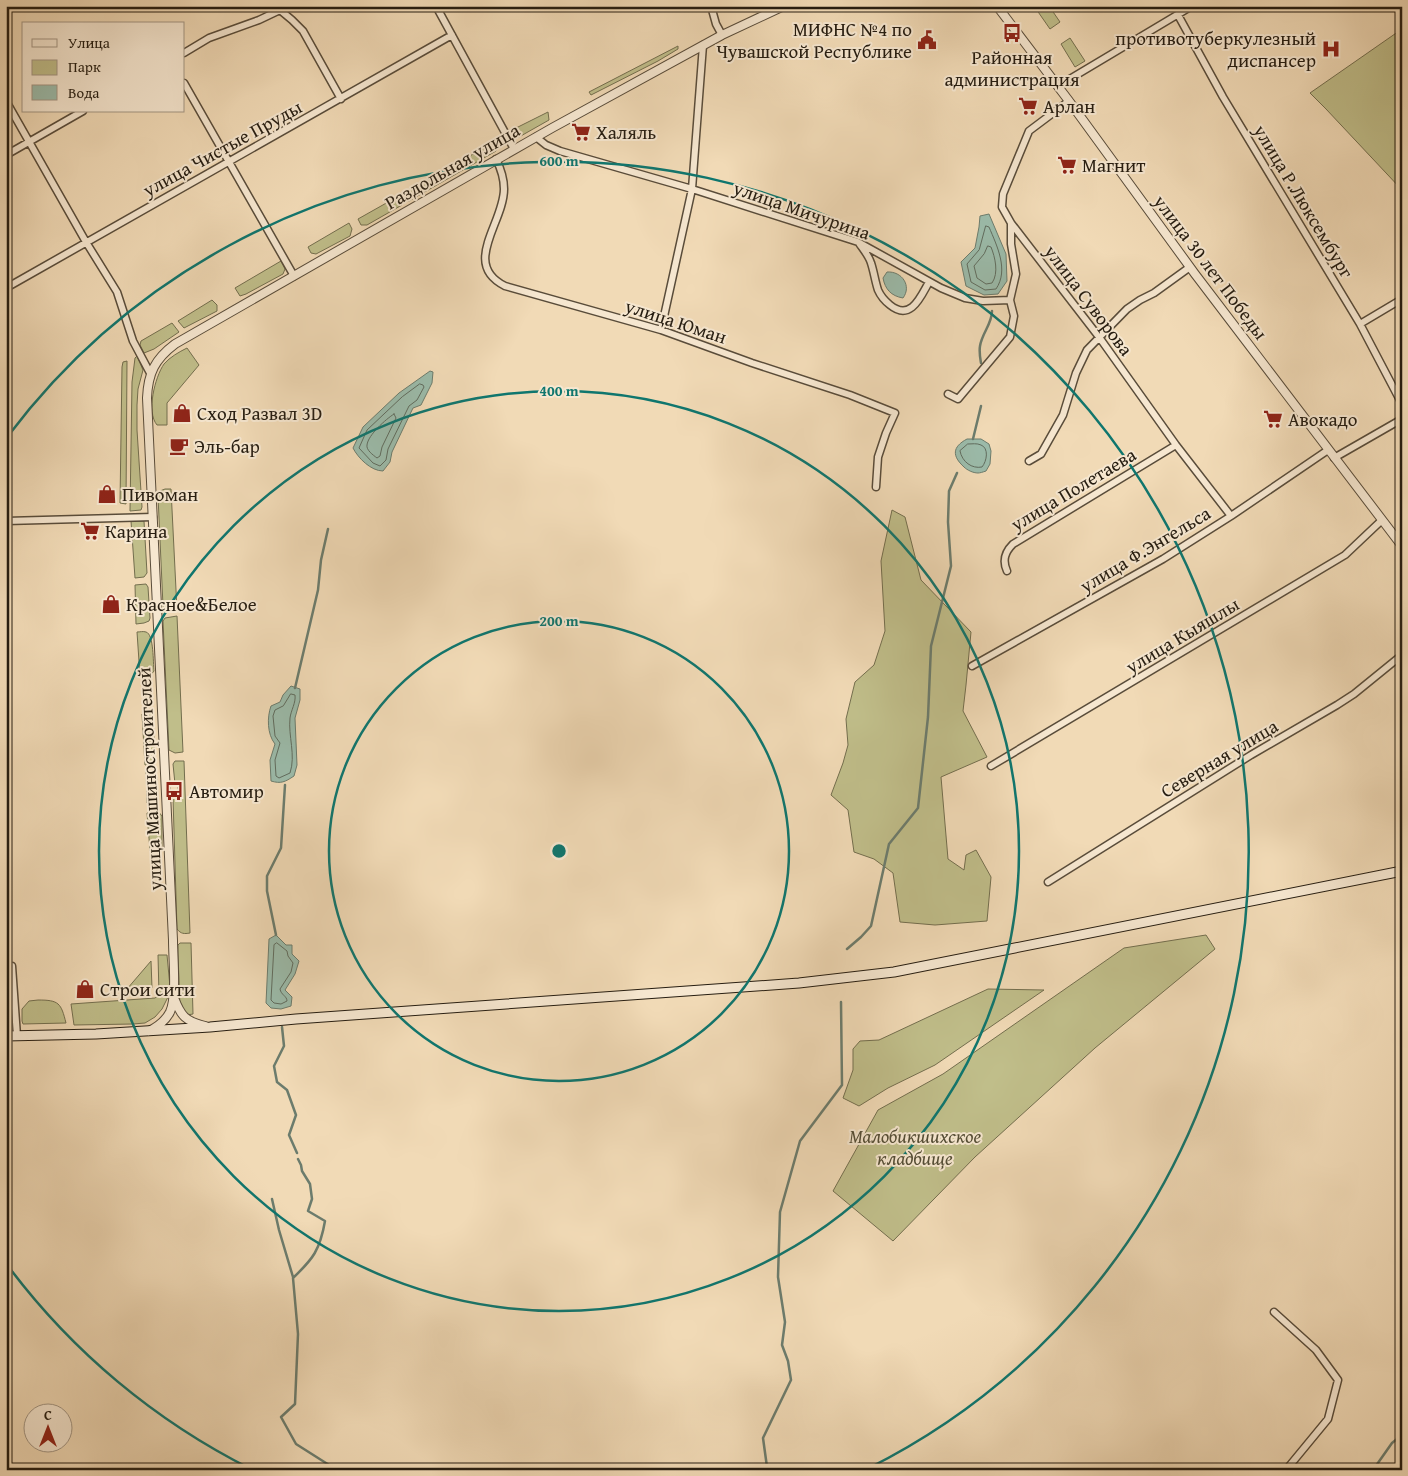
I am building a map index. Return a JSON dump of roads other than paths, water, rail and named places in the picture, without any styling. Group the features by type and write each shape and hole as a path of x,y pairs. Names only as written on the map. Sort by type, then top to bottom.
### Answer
{"main road":[{"path":"6,1036 96,1034 210,1027 335,1016 799,983 894,972 1402,871"}],"street":[{"path":"436,6 514,149"},
{"path":"711,6 716,24 722,35"},
{"name":"Раздольная улица","path":"150,374 156,361 175,344 514,149 722,35 784,6"},
{"name":"улица 30 лет Победы","path":"997,6 1190,267 1402,546"},
{"path":"1058,86 1192,6"},
{"path":"185,53 209,38 259,20 279,8 303,31 341,98"},
{"name":"улица Р.Люксембург","path":"1178,15 1223,97 1360,324 1402,404"},
{"name":"улица Чистые Пруды","path":"6,288 452,35"},
{"path":"661,330 692,189 704,45"},
{"path":"185,85 294,276"},
{"path":"6,101 86,242 118,292 133,341 150,374"},
{"name":"улица Суворова","path":"1069,101 1029,131 1003,194 1002,207 1011,223 1099,337 1176,445 1230,516"},
{"path":"6,155 82,112"},
{"name":"улица Мичурина","path":"536,137 546,145 560,151 692,189 858,242 929,282 965,298 983,301 1010,300"},
{"name":"улица Юман","path":"496,159 504,179 503,202 485,258 486,267 495,281 505,286 661,330 895,413 878,456 876,486"},
{"path":"948,394 958,399 1010,337 1014,316 1010,300 1016,274 1011,244 1011,223"},
{"path":"858,242 871,262 874,277 882,298 896,310 903,311 912,308 929,282"},
{"path":"1029,461 1040,454 1063,416 1079,365 1087,350 1127,309 1154,293 1190,267"},
{"path":"1360,324 1402,299"},
{"name":"улица Машиностроителей","path":"149,1031 169,1014 174,998 147,398 150,374"},
{"path":"1334,458 1402,419"},
{"name":"улица Полетаева","path":"1007,571 1004,559 1006,551 1012,544 1176,445"},
{"name":"улица Ф.Энгельса","path":"972,666 1163,559 1328,450"},
{"path":"6,521 153,517"},
{"name":"улица Кыяшлы","path":"991,766 1345,554 1382,520"},
{"name":"Северная улица","path":"1048,882 1252,754 1346,699 1402,655"},
{"path":"12,966 18,1036"},
{"path":"174,998 181,1014 185,1018 196,1024 210,1027"},
{"path":"1274,1312 1316,1350 1338,1380 1328,1419 1286,1470"}],"water":[{"path":"989,214 1006,254 1007,281 998,294 984,295 966,286 961,262 975,248 980,216"},
{"path":"887,272 897,274 904,280 906,293 903,298 895,296 887,289 883,278"},
{"path":"430,371 433,372 432,383 421,405 413,408 392,452 390,462 383,471 374,469 358,456 353,448 363,427 399,393"},
{"path":"967,439 981,439 989,444 991,451 990,464 986,471 978,473 970,471 957,459 956,448"},
{"path":"291,686 300,689 300,700 295,718 297,765 294,776 283,782 274,782 271,781 270,760 275,744 269,730 269,715 271,706 280,702"},
{"path":"276,935 286,945 292,945 292,954 299,961 295,974 285,990 292,997 291,1006 281,1009 271,1008 266,1003 269,939"}],"waterway":[{"path":"981,363 980,346 992,316 992,311"},
{"path":"973,439 981,406"},
{"path":"847,949 871,926 889,844 918,808 928,717 931,646 951,566 948,522 949,491 957,473"},
{"path":"295,688 318,590 321,560 328,529"},
{"path":"276,935 267,891 267,876 281,848 285,785"},
{"path":"766,1470 763,1438 791,1380 788,1361 782,1345 785,1322 778,1277 780,1212 800,1141 842,1085 841,1002"},
{"path":"282,1027 284,1046 274,1066 277,1082 287,1090 296,1115 289,1135 297,1153"},
{"path":"298,1159 302,1171 310,1184 312,1199 308,1211 325,1221 321,1239 315,1253 293,1278 298,1334 295,1404 281,1417 296,1444 337,1470"},
{"path":"272,1199 293,1277"},
{"path":"1373,1470 1392,1443 1402,1435"}],"place":[{"name":"Районная администрация","path":"1012,33"},
{"name":"МИФНС №4 по Чувашской Республике","path":"927,40"},
{"name":"противотуберкулезный диспансер","path":"1331,49"},
{"name":"Арлан","path":"1028,106"},
{"name":"Халяль","path":"581,132"},
{"name":"Магнит","path":"1067,165"},
{"name":"Сход Развал 3D","path":"182,413"},
{"name":"Авокадо","path":"1273,419"},
{"name":"Эль-бар","path":"179,446"},
{"name":"Пивоман","path":"107,494"},
{"name":"Карина","path":"90,531"},
{"name":"Красное&Белое","path":"111,604"},
{"name":"Автомир","path":"174,791"},
{"name":"Строи сити","path":"85,989"}],"park label":[{"name":"Малобикшихское кладбище","path":"915,1147"}]}
